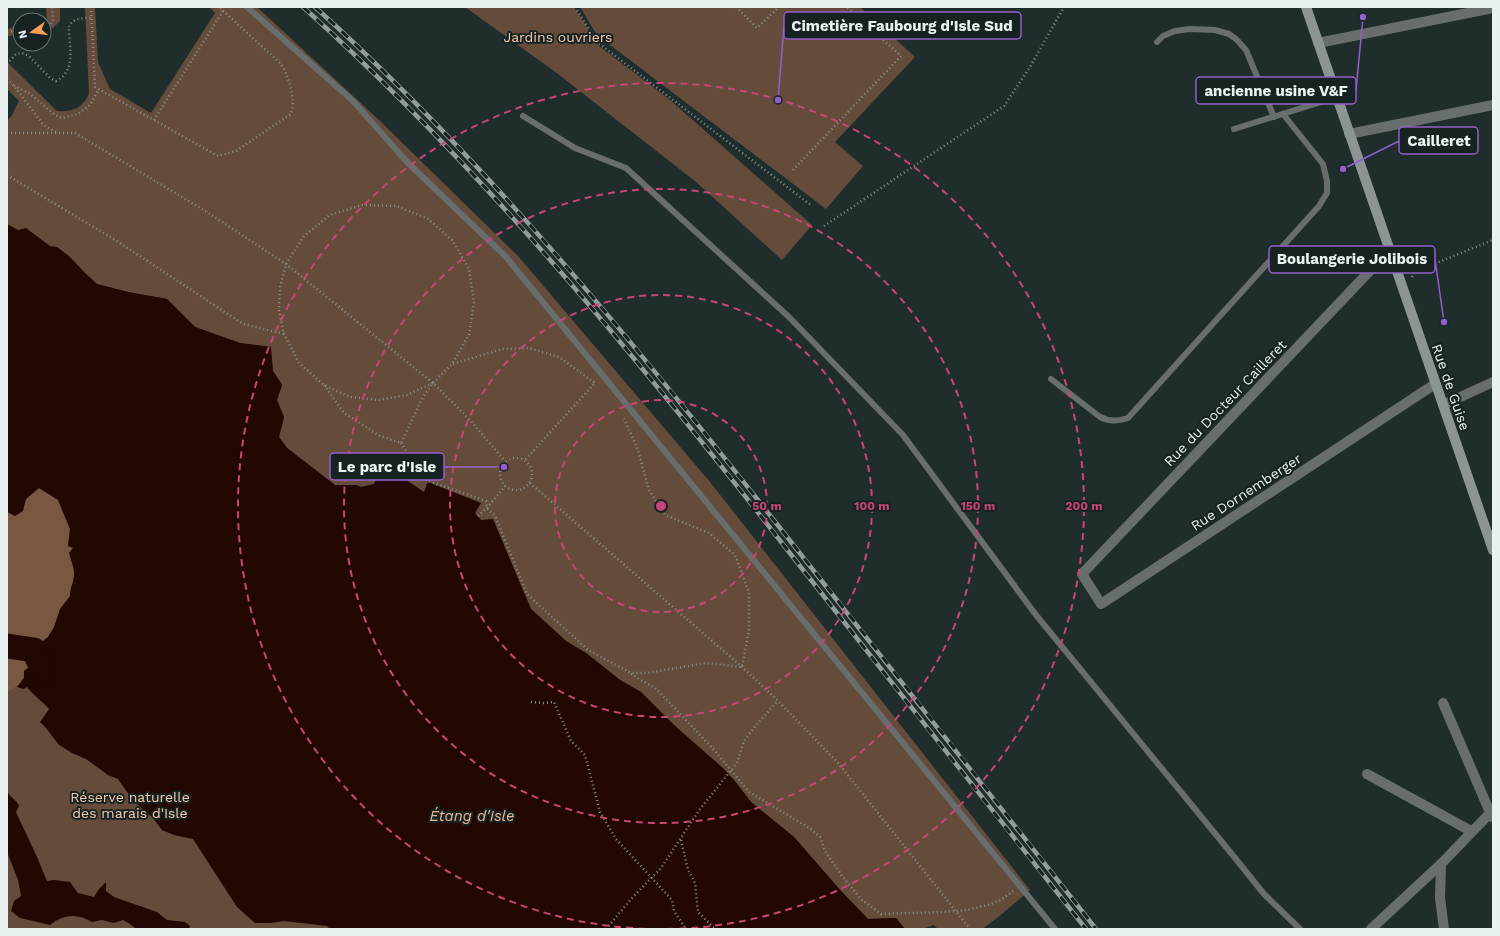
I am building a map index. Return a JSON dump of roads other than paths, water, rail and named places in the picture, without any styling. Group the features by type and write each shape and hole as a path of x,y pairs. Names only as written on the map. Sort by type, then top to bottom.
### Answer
{"main road":[{"name":"Rue de Guise","path":"1306,7 1493,550"}],"street":[{"path":"1318,43 1493,8"},
{"path":"1349,134 1493,105"},
{"name":"Rue du Docteur Cailleret","path":"1082,574 1382,258 1391,255"},
{"path":"1443,405 1493,382"},
{"name":"Rue Dornemberger","path":"1082,574 1101,604 1435,384"},
{"path":"1371,929 1441,864 1471,831 1492,814 1443,704"},
{"path":"1367,774 1471,831"},
{"path":"1441,864 1440,898 1444,929"}],"lane":[{"path":"247,7 353,101 408,163 506,257 1055,929"},
{"path":"1157,42 1164,36 1175,31 1190,29 1215,30 1229,34 1246,50 1274,116"},
{"path":"1234,129 1337,97"},
{"path":"1051,379 1100,417 1107,420 1117,421 1128,418 1319,206 1327,193 1328,180 1323,164 1282,114"},
{"path":"523,116 575,148 626,168 789,317 903,435 1036,615 1264,894 1300,929"}],"water":[{"name":"Étang d'Isle","path":"7,224 18,230 26,228 50,246 57,247 69,256 97,284 128,292 167,299 195,327 240,343 271,347 273,371 282,385 277,400 284,417 279,437 287,448 335,485 356,485 361,487 374,484 380,471 399,475 424,492 428,482 481,503 475,513 481,520 493,519 531,609 566,641 586,653 620,680 641,692 674,725 723,768 751,802 794,837 841,891 868,919 896,918 905,929 330,929 327,926 284,921 255,923 237,907 193,839 174,835 162,830 153,818 137,804 118,779 108,775 86,759 59,745 40,722 49,709 27,687 24,689 17,687 24,678 24,671 29,667 32,656 32,654 25,650 24,647 29,643 38,645 48,637 54,627 60,609 70,596 74,573 69,553 73,548 68,546 70,529 58,500 39,488 26,499 23,511 15,516 7,512"},
{"path":"7,790 9,795 17,802 19,806 16,812 47,881 54,880 70,882 78,893 94,897 106,882 106,891 114,897 157,912 167,920 185,922 190,926 189,929 139,929 123,920 114,923 102,920 92,922 76,916 65,917 50,925 20,918 11,911 14,901 21,896 18,880 7,852"}],"waterway":[{"path":"7,646 34,650 43,671"}],"railway":[{"path":"303,7 371,71 437,137 564,275 684,419 1086,929"},
{"path":"315,7 379,67 440,128 500,192 615,324 726,459 1096,929"}],"place":[{"name":"ancienne usine V&F","path":"1363,17"},
{"name":"Cimetière Faubourg d'Isle Sud","path":"778,100"},
{"name":"Cailleret","path":"1343,169"},
{"name":"Boulangerie Jolibois","path":"1444,322"},
{"name":"Le parc d'Isle","path":"504,467"}],"park label":[{"name":"Jardins ouvriers","path":"558,37"},
{"name":"Réserve naturelle des marais d'Isle","path":"130,806"}]}
